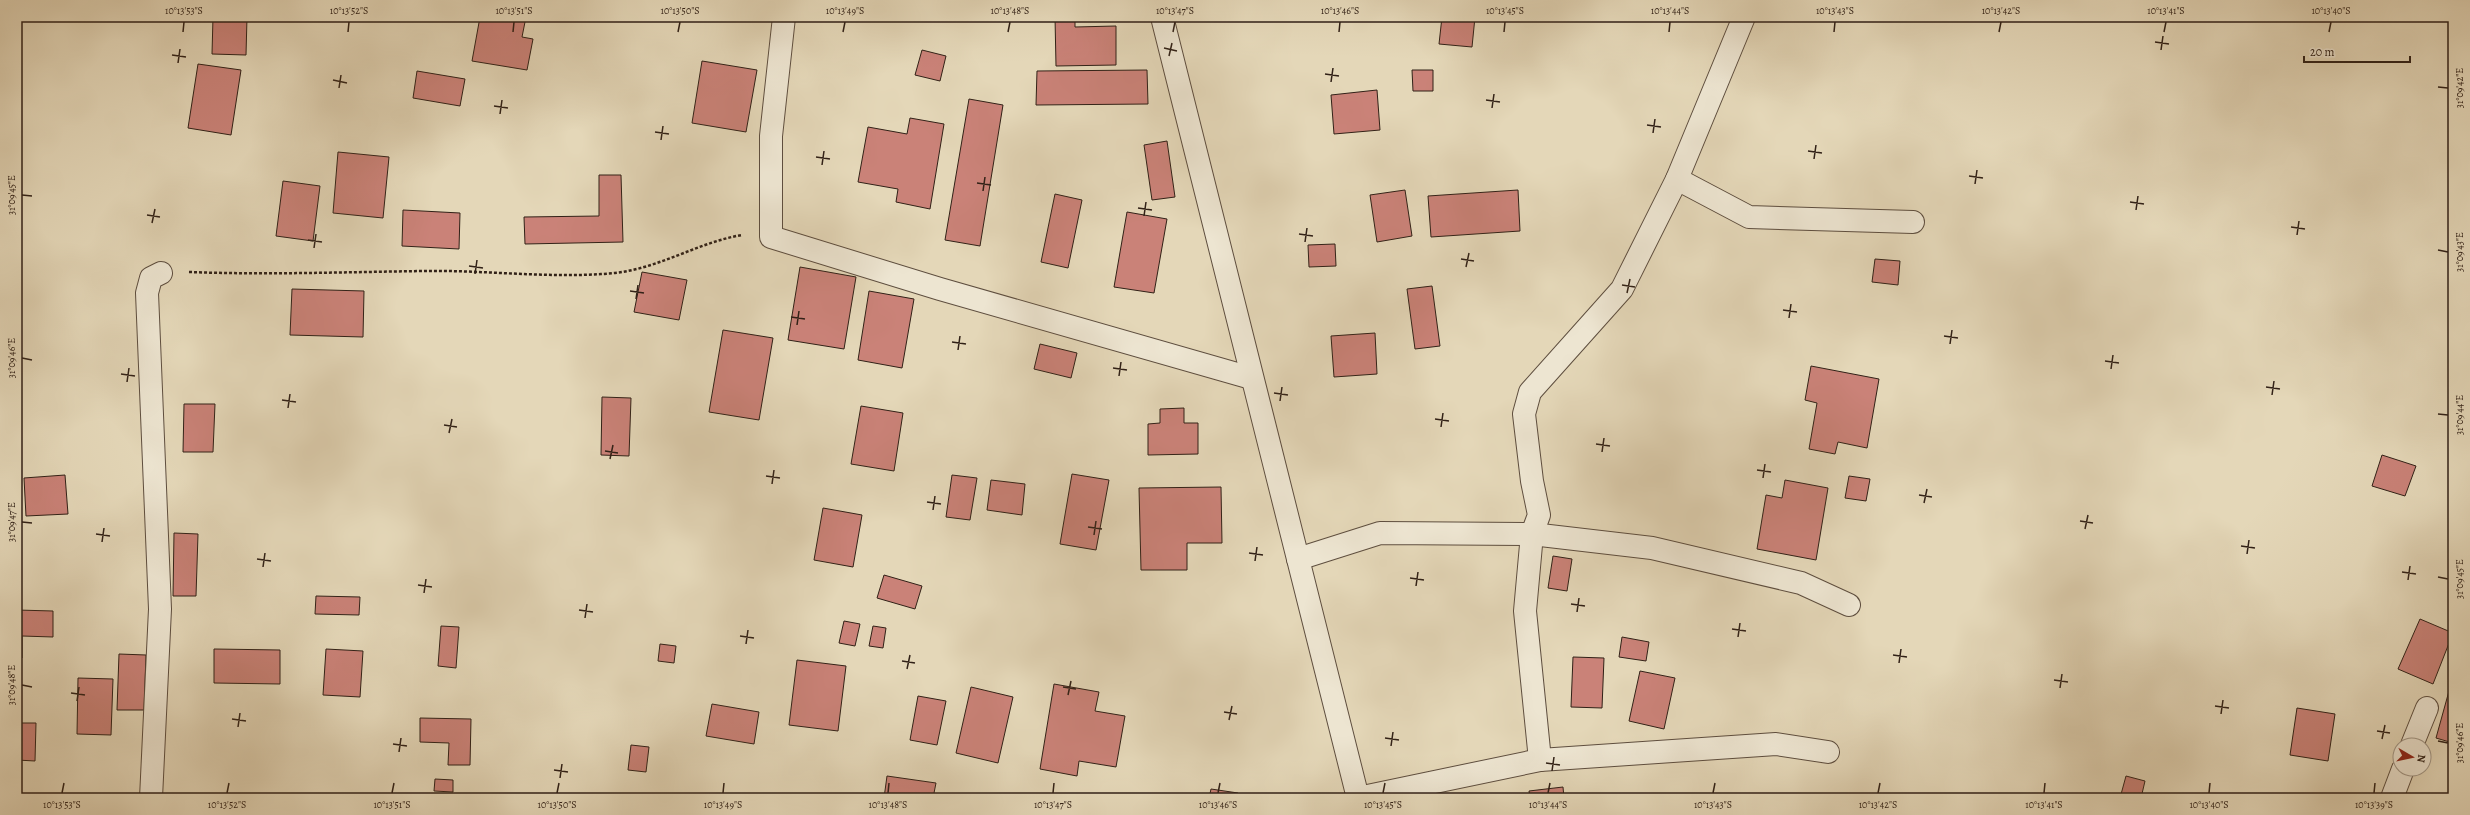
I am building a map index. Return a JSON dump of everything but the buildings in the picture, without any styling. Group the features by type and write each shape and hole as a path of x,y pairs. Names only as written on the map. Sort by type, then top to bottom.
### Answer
{"street":[{"path":"784,17 771,136 771,238 940,289 1251,378"},
{"path":"1162,17 1251,378 1358,798 1540,760 1776,744 1828,752"},
{"path":"1540,760 1525,611 1532,534 1539,515 1532,481 1524,414 1530,392 1622,289 1677,179 1744,17"},
{"path":"1677,179 1749,217 1913,222"},
{"path":"151,798 160,609 146,293 151,278 161,273"},
{"path":"1298,559 1380,533 1532,534 1652,548 1801,583 1849,605"},
{"path":"2415,737 2427,708"},
{"path":"2392,798 2400,777"}],"path":[{"path":"161,273 259,275 426,271 570,276 617,272 680,256 725,238 746,234 771,238"}]}
